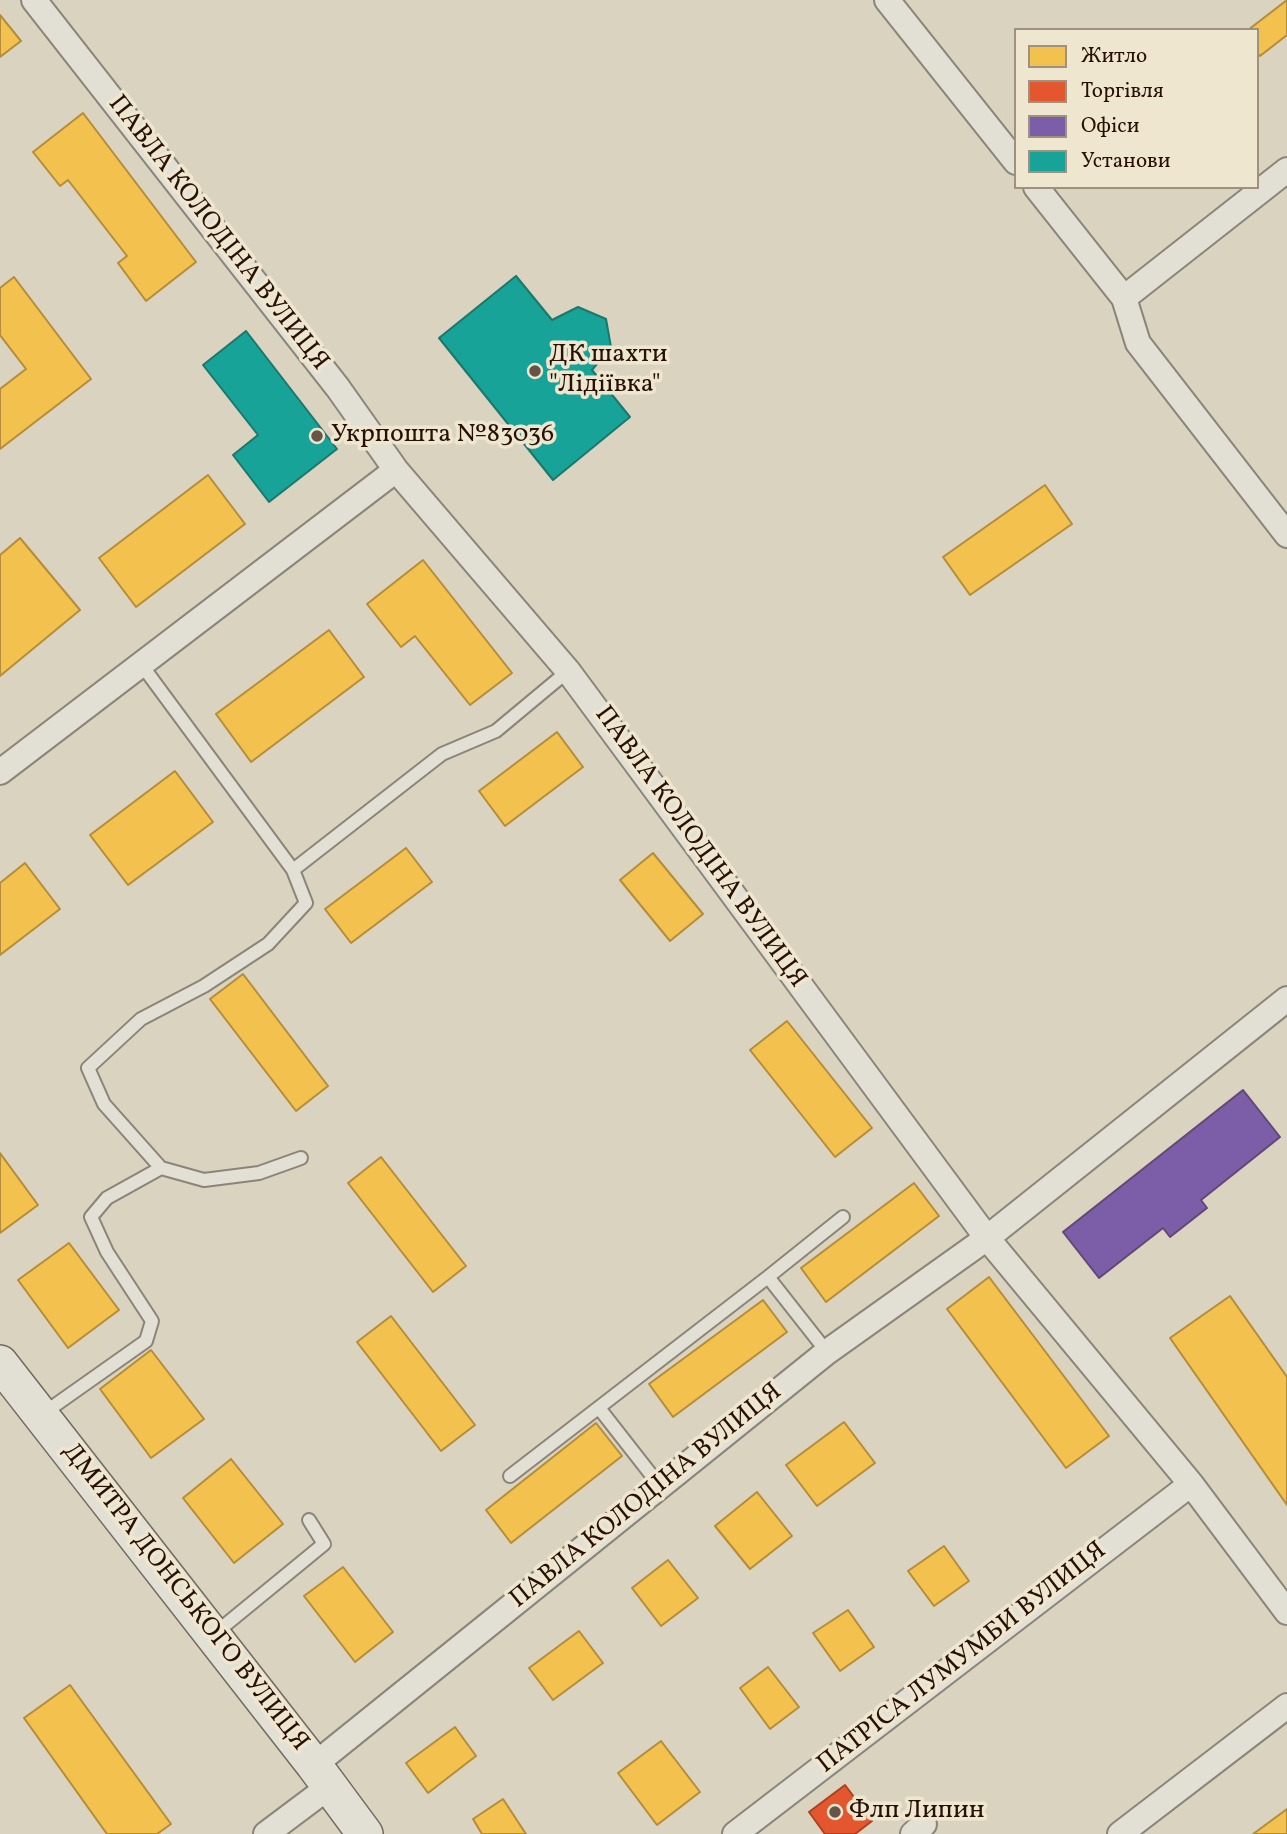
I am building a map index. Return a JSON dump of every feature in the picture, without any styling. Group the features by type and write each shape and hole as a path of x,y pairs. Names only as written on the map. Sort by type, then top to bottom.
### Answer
{"street":[{"name":"ПАВЛА КОЛОДІНА ВУЛИЦЯ","path":"34,0 338,388 396,470 568,671 987,1238"},
{"path":"887,0 1014,159"},
{"path":"1124,298 1287,170"},
{"path":"1038,189 1124,298 1138,343 1287,535"},
{"path":"0,772 396,470"},
{"name":"ПАВЛА КОЛОДІНА ВУЛИЦЯ","path":"266,1834 322,1775 660,1486 827,1352 987,1238 1287,999"},
{"path":"987,1238 1191,1484 1287,1612"},
{"name":"ДМИТРА ДОНСЬКОГО ВУЛИЦЯ","path":"0,1363 322,1775 365,1834"},
{"name":"ПАТРІСА ЛУМУМБИ ВУЛИЦЯ","path":"735,1834 1191,1484"},
{"path":"1120,1834 1287,1706"}],"lane":[{"path":"141,664 293,870 306,903 268,944 204,986 141,1019 88,1068 104,1104 161,1168 204,1180 259,1173 301,1158"},
{"path":"293,870 442,754 496,731 568,671"},
{"path":"41,1415 146,1341 152,1321 107,1252 92,1217 107,1198 161,1168"},
{"path":"510,1476 768,1278 843,1217"},
{"path":"768,1278 827,1352"},
{"path":"599,1408 660,1486"},
{"path":"212,1635 324,1544 309,1520"}],"building: Житло":[{"path":"1287,0 1287,35 1260,56 1259,28 1251,28"},
{"path":"0,15 21,41 0,57"},
{"path":"83,113 196,262 146,301 118,263 127,256 68,180 60,186 33,152"},
{"path":"14,277 91,379 0,449 0,389 26,369 0,335 0,288"},
{"path":"208,475 245,524 136,607 99,558"},
{"path":"1045,485 1072,524 970,595 943,557"},
{"path":"20,538 80,610 0,676 0,555"},
{"path":"423,560 512,673 470,705 415,636 401,647 367,604"},
{"path":"329,630 364,677 251,762 216,714"},
{"path":"557,732 583,767 505,826 479,791"},
{"path":"175,771 213,822 128,885 90,835"},
{"path":"406,848 432,882 351,943 325,909"},
{"path":"653,853 703,914 670,941 620,880"},
{"path":"25,863 60,909 0,955 0,883"},
{"path":"243,974 328,1086 296,1111 210,999"},
{"path":"787,1021 872,1128 835,1157 750,1050"},
{"path":"0,1153 38,1205 0,1233"},
{"path":"381,1157 466,1266 433,1292 348,1183"},
{"path":"914,1183 939,1216 826,1302 801,1268"},
{"path":"69,1243 119,1310 68,1348 18,1280"},
{"path":"989,1277 1109,1436 1066,1468 947,1309"},
{"path":"1230,1296 1287,1377 1287,1505 1170,1338"},
{"path":"763,1300 787,1332 673,1417 649,1384"},
{"path":"391,1316 475,1425 441,1451 357,1342"},
{"path":"151,1350 204,1419 151,1458 100,1389"},
{"path":"844,1422 875,1463 817,1506 786,1465"},
{"path":"596,1423 622,1456 511,1543 486,1510"},
{"path":"231,1459 283,1524 234,1563 183,1498"},
{"path":"757,1492 792,1536 750,1569 715,1526"},
{"path":"944,1546 969,1581 934,1606 908,1571"},
{"path":"668,1560 698,1598 661,1626 632,1588"},
{"path":"343,1567 393,1632 355,1662 304,1596"},
{"path":"848,1610 874,1647 840,1671 813,1633"},
{"path":"579,1631 603,1663 553,1700 529,1668"},
{"path":"768,1667 799,1707 770,1729 740,1688"},
{"path":"70,1685 171,1824 157,1834 107,1834 24,1718"},
{"path":"455,1727 476,1756 428,1793 406,1763"},
{"path":"661,1741 700,1792 657,1825 618,1773"},
{"path":"503,1799 526,1834 482,1834 473,1819"},
{"path":"1287,1809 1287,1834 1253,1834"}],"building: Торгівля":[{"path":"845,1785 872,1821 855,1834 825,1834 809,1812"}],"building: Офіси":[{"path":"1243,1090 1280,1137 1201,1200 1207,1208 1170,1237 1163,1228 1099,1278 1063,1232"}],"building: Установи":[{"path":"516,276 552,320 578,307 606,319 611,347 592,370 630,417 553,480 439,338"},
{"path":"246,331 337,449 269,502 233,455 258,435 203,365"}],"place":[{"name":"ДК шахти \"Лідіївка\"","path":"535,371"},
{"name":"Укрпошта №83036","path":"317,436"},
{"name":"Флп Липин","path":"835,1812"}]}
